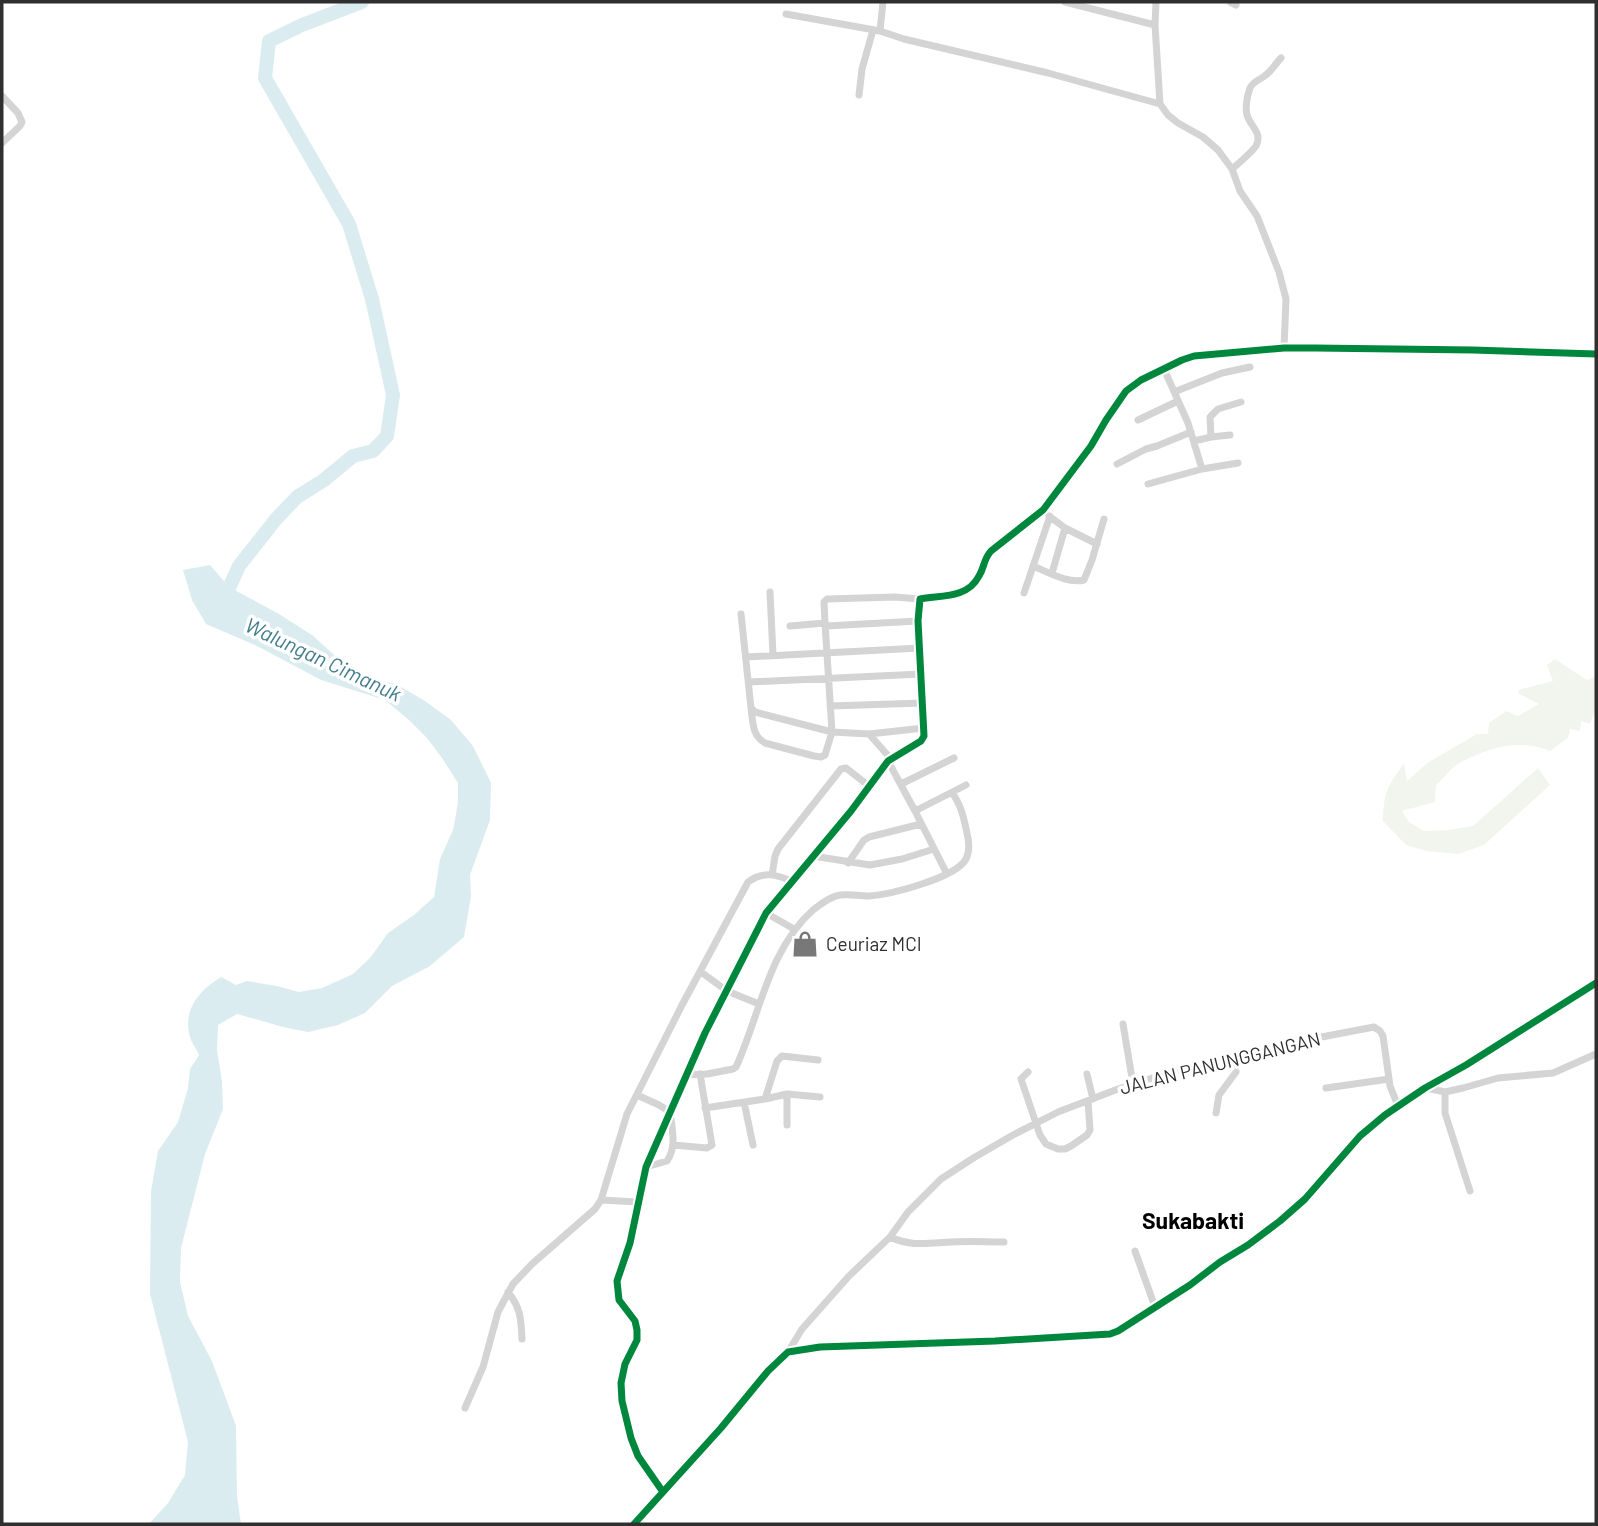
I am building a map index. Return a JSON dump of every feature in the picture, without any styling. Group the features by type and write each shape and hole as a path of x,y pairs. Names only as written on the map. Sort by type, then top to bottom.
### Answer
{"street":[{"path":"859,95 862,69 883,2"},
{"path":"1065,2 1155,25"},
{"path":"1156,2 1160,104 1178,123 1203,137 1218,150 1232,169 1240,191 1257,216 1283,284 1286,299 1284,348"},
{"path":"786,14 876,31 1048,73 1160,104"},
{"path":"1232,169 1255,146 1257,139 1255,127 1247,114 1247,99 1251,86 1270,72 1281,58"},
{"path":"2,96 18,113 22,122 2,143"},
{"path":"1024,593 1046,513 1126,391 1141,380 1194,356 1284,348 1596,354"},
{"path":"1174,392 1222,373 1250,368"},
{"path":"1164,369 1191,432 1202,469"},
{"path":"1138,420 1178,401"},
{"path":"1212,437 1210,418 1218,409 1241,402"},
{"path":"1117,464 1146,449 1191,432"},
{"path":"1194,441 1230,435"},
{"path":"1148,484 1202,469 1238,463"},
{"path":"1046,513 1097,544"},
{"path":"741,614 755,735 765,743 821,757 825,755 832,733 824,602 827,599 920,599 958,594 979,576 985,558 991,551 1046,513"},
{"path":"1033,566 1077,582 1084,580 1104,519"},
{"path":"1052,573 1065,527"},
{"path":"770,592 774,655"},
{"path":"663,1492 638,1456 631,1438 622,1401 621,1383 625,1364 637,1340 637,1330 635,1321 619,1300 617,1281 630,1243 646,1167 705,1033 766,913 889,760 924,737 918,621 920,599"},
{"path":"790,626 918,621"},
{"path":"746,657 919,648"},
{"path":"749,682 921,674"},
{"path":"830,706 923,703"},
{"path":"751,708 755,712 832,733 869,734 924,728"},
{"path":"869,734 889,760 947,874"},
{"path":"901,784 954,758"},
{"path":"772,875 776,852 841,769 846,768 869,786"},
{"path":"915,811 966,785"},
{"path":"686,1075 736,1067 758,1004 794,929 831,897 884,894 916,886 958,868 968,852 968,840 965,822 957,799 952,793"},
{"path":"848,863 869,837 921,824"},
{"path":"813,856 870,865 934,849"},
{"path":"465,1408 483,1367 498,1312 513,1283 595,1209 601,1200 627,1114 748,882 767,874 793,882"},
{"path":"766,913 794,929"},
{"path":"701,972 727,991 758,1004"},
{"path":"788,1352 831,1346 1110,1334 1118,1331 1280,1221 1305,1199 1360,1136 1398,1106 1596,983"},
{"path":"1123,1024 1133,1084"},
{"name":"JALAN PANUNGGANGAN","path":"634,1524 721,1428 768,1371 788,1352 802,1329 849,1276 890,1237 908,1212 941,1179 1037,1123 1058,1112 1168,1073 1306,1040 1374,1027 1383,1036 1388,1079 1398,1106"},
{"path":"1425,1088 1445,1092 1498,1078 1553,1073 1596,1054"},
{"path":"765,1098 778,1058 783,1055 818,1060"},
{"path":"1216,1113 1219,1095 1236,1072 1235,1058"},
{"path":"1028,1072 1021,1079 1040,1135 1046,1144 1058,1149 1071,1146 1090,1130 1087,1074"},
{"path":"673,1145 707,1148 712,1145 699,1074"},
{"path":"1326,1088 1388,1079"},
{"path":"1445,1092 1445,1113 1469,1191"},
{"path":"705,1108 787,1094 820,1097"},
{"path":"787,1094 787,1125"},
{"path":"637,1095 670,1112"},
{"path":"744,1102 753,1145"},
{"path":"646,1167 667,1161 672,1154 670,1112"},
{"path":"601,1200 638,1202"},
{"path":"890,1237 903,1243 916,1244 1004,1242"},
{"path":"1135,1251 1155,1307"},
{"path":"508,1292 518,1303 522,1339"}],"shaded area":[{"path":"1555,659 1587,680 1596,676 1596,708 1590,724 1581,721 1580,731 1570,729 1568,738 1550,751 1530,746 1510,746 1490,750 1463,761 1436,785 1435,802 1402,811 1409,822 1424,831 1473,826 1538,768 1550,785 1484,845 1458,854 1427,851 1406,845 1383,821 1388,790 1404,763 1407,781 1427,763 1477,734 1488,734 1489,723 1506,711 1518,716 1539,704 1519,694 1518,690 1553,681 1547,665"}],"water":[{"path":"210,565 229,587 312,635 342,662 366,678 396,684 451,720 473,746 491,783 490,820 470,875 471,896 464,937 430,966 392,986 365,1013 338,1025 308,1032 237,1014 218,1025 217,1050 223,1109 205,1154 181,1248 180,1282 188,1316 212,1361 236,1426 237,1496 241,1524 149,1524 168,1503 185,1475 188,1442 150,1294 151,1191 158,1151 178,1122 188,1088 190,1069 199,1055 188,1030 190,1011 205,989 221,977 236,985 247,981 299,992 322,988 353,974 370,958 388,933 434,897 440,859 453,830 458,803 458,783 442,758 427,738 385,700 321,680 257,646 206,624 192,600 183,570"}],"waterway":[{"name":"Walungan Cimanuk","path":"226,602 224,599 239,566 297,497 324,480 353,456 373,451 387,436 393,395 372,299 349,224 265,78 269,41 362,2"}],"cycle path":[{"path":"663,1492 638,1456 631,1438 622,1401 621,1383 625,1364 637,1340 637,1330 635,1321 619,1300 617,1281 630,1243 646,1167 705,1033 766,913 851,811 888,761 921,741 924,736 918,621 920,599 953,595 968,589 981,572 991,551 1043,510 1091,446 1126,391 1141,380 1182,360 1194,356 1284,348 1596,354"},
{"path":"634,1524 721,1428 768,1371 788,1352 820,1347 995,1341 1110,1334 1118,1331 1190,1285 1280,1221 1305,1199 1360,1136 1385,1115 1596,983"}],"place":[{"name":"Ceuriaz MCI","path":"805,944"}],"district":[{"name":"Sukabakti","path":"1193,1221"}]}
